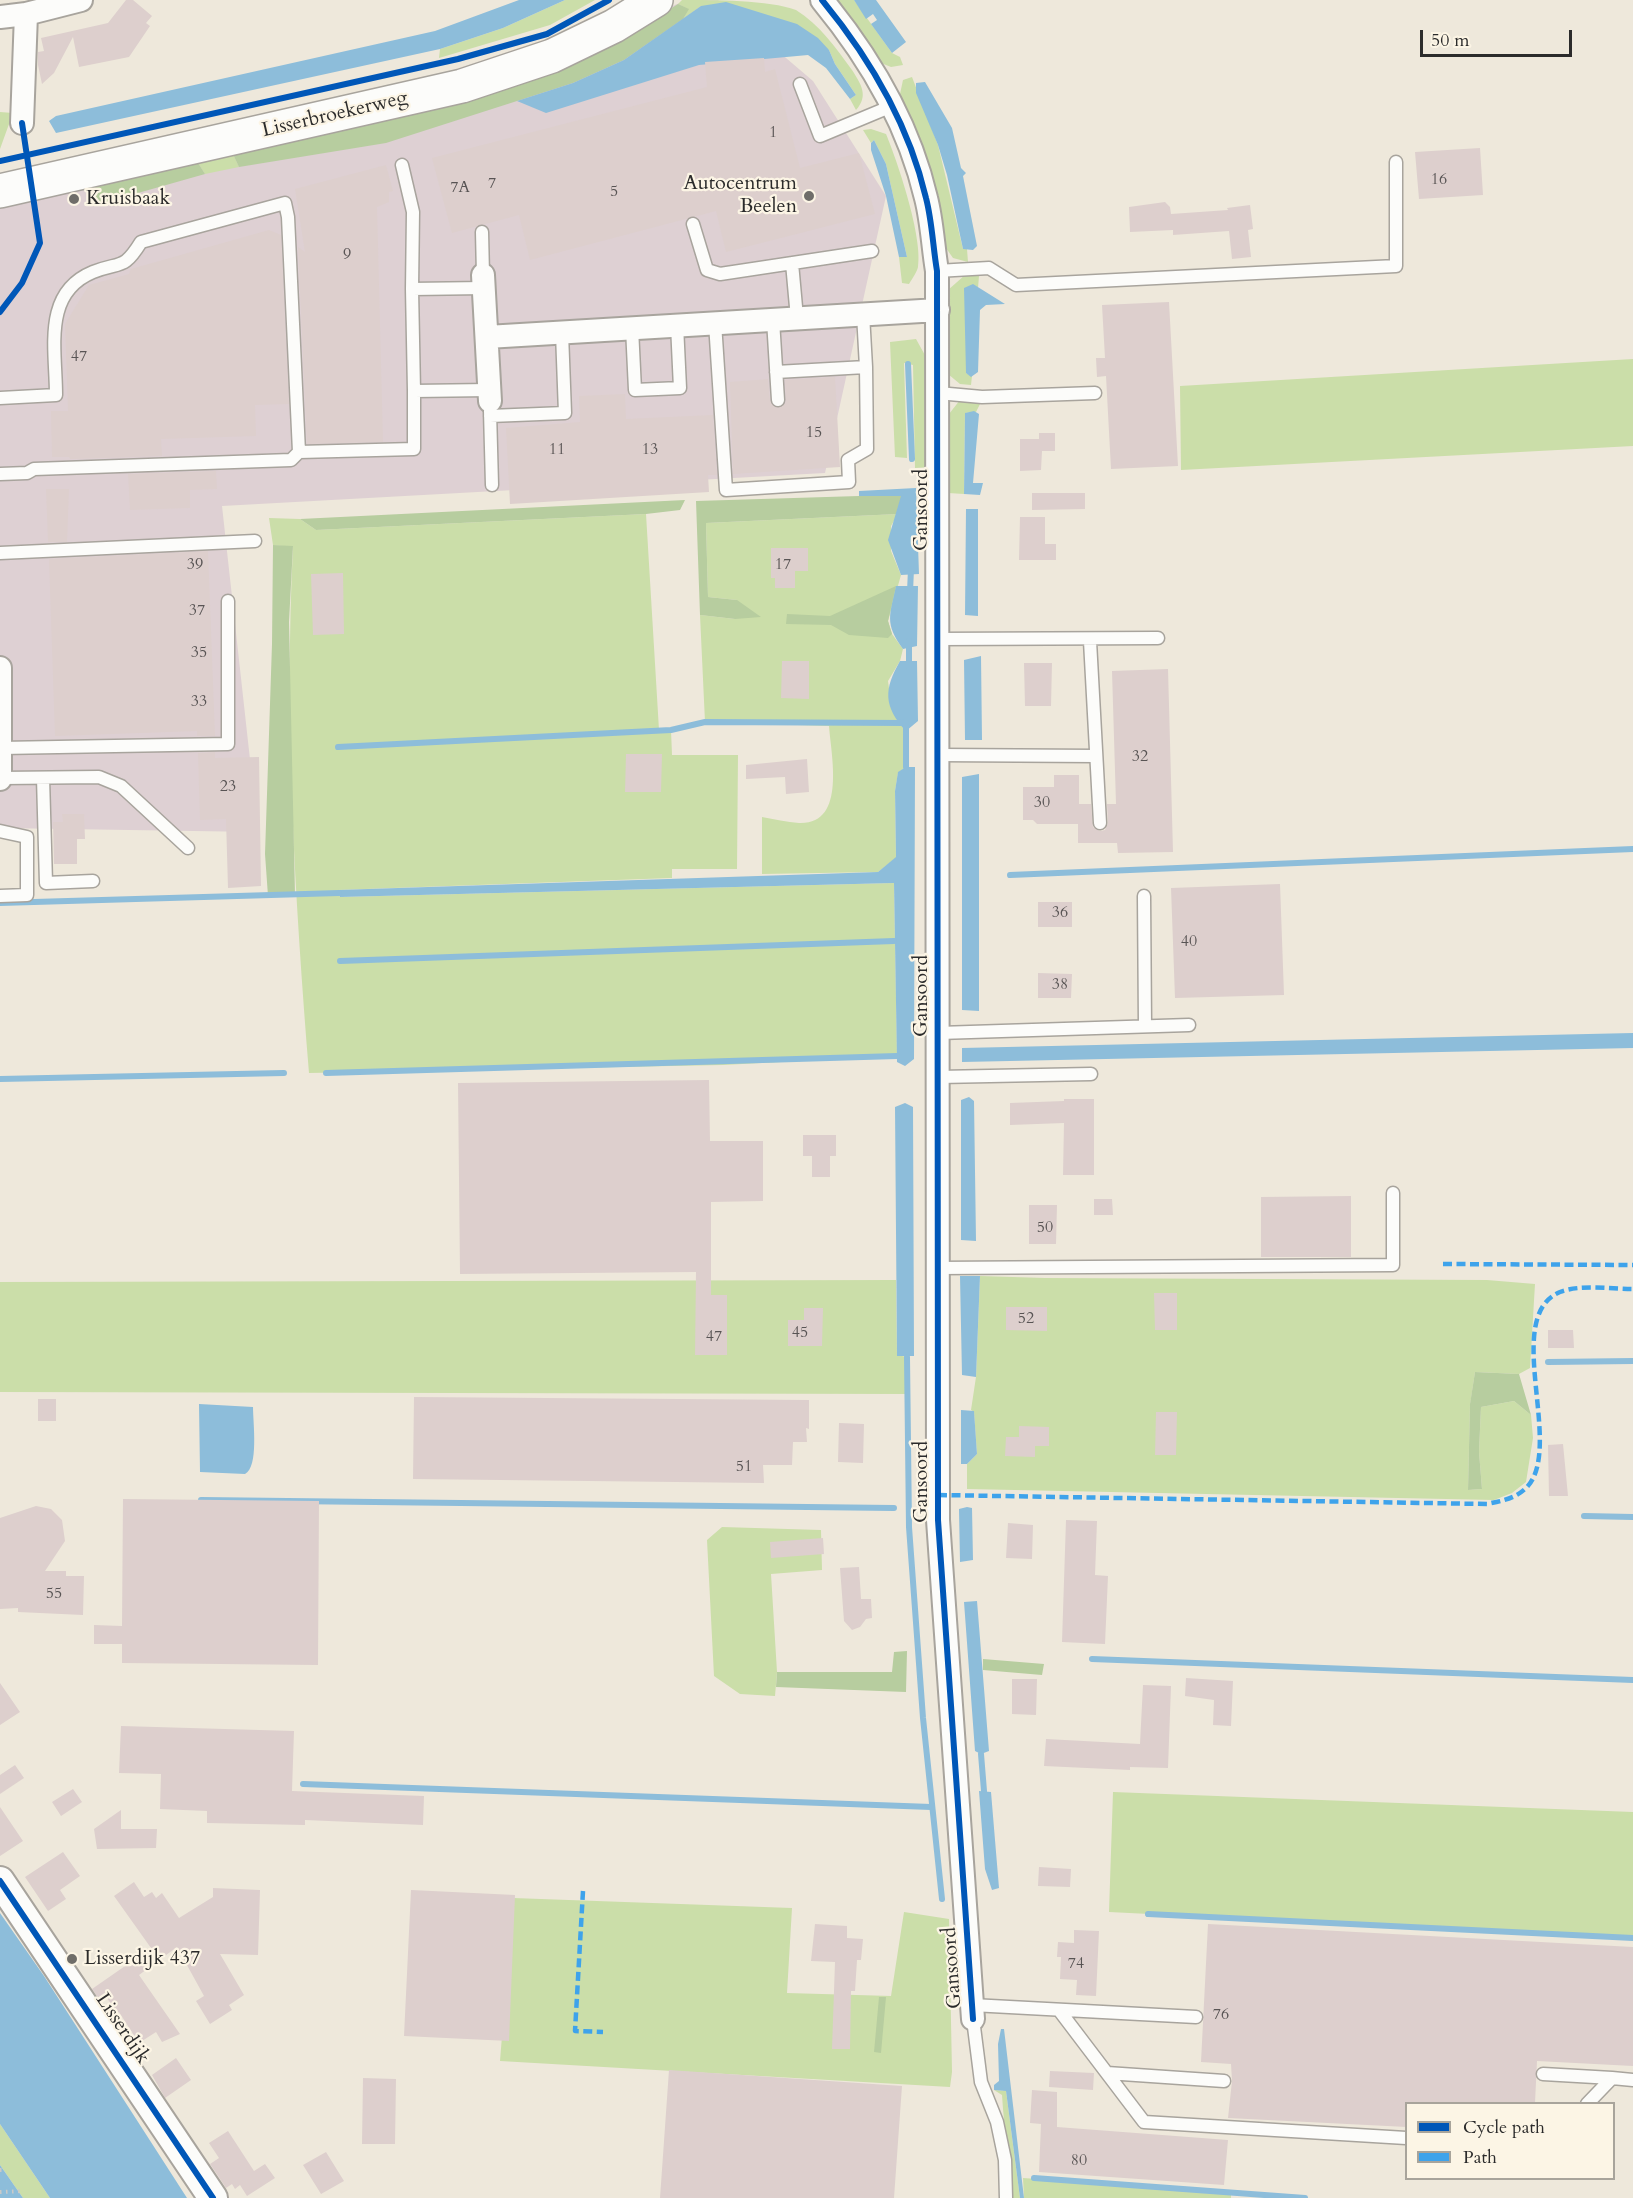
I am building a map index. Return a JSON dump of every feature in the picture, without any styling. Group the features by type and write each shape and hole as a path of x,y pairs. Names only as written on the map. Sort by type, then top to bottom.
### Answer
{"main road":[{"name":"Lisserbroekerweg","path":"0,191 462,86 552,56 615,26 656,0"}],"street":[{"path":"0,18 81,0"},
{"name":"Gansoord","path":"822,0 862,54 892,106 922,181 937,271 939,393 938,1520 973,2012"},
{"path":"22,123 26,14"},
{"path":"484,281 490,402"},
{"path":"487,338 938,310"},
{"path":"0,668 1,778"},
{"name":"Lisserdijk","path":"0,1881 213,2198"}],"lane":[{"path":"800,84 820,136 892,106"},
{"path":"937,271 989,268 1016,285 1396,266 1396,162"},
{"path":"0,474 27,473 34,468 291,460 299,452 414,449 413,212 402,165"},
{"path":"0,398 56,395 56,309 65,291 79,280 129,261 141,242 285,203 288,217 299,452"},
{"path":"693,224 707,270 720,274 872,251"},
{"path":"412,289 484,281 482,232"},
{"path":"792,263 797,318"},
{"path":"715,323 726,490 849,482 848,460 867,449 863,314"},
{"path":"773,320 778,400"},
{"path":"632,328 635,390 680,388 677,325"},
{"path":"414,391 565,413 562,333"},
{"path":"776,372 866,367"},
{"path":"939,393 982,397 1095,393"},
{"path":"490,402 492,485"},
{"path":"0,553 255,541"},
{"path":"2,748 228,744 228,601"},
{"path":"939,639 1089,641 1158,638"},
{"path":"1089,641 1100,823"},
{"path":"939,755 1096,756"},
{"path":"1,778 99,777 121,786 188,848"},
{"path":"44,778 46,883 93,881"},
{"path":"0,831 27,837 27,896 0,896"},
{"path":"1144,896 1145,1026"},
{"path":"939,1033 1189,1025"},
{"path":"939,1077 1091,1074"},
{"path":"939,1268 1394,1265 1393,1193"},
{"path":"1059,2010 1143,2122 1405,2138"},
{"path":"1006,2198 1005,2160 997,2122 981,2082 973,2012 1059,2010 1196,2017"},
{"path":"1107,2073 1224,2081"},
{"path":"1544,2074 1633,2080"},
{"path":"1588,2102 1612,2078"}],"path":[{"path":"0,2170 6,2170"},
{"path":"0,2192 22,2191"}],"shaded area":[{"path":"688,0 718,0 813,81 886,196 825,473 222,506 258,832 0,828 0,196 384,112"}],"green space":[{"path":"565,0 595,0 550,25 439,58 440,49 503,28"},
{"path":"682,0 757,2 796,10 820,29 852,70 862,90 860,105 856,110 850,99 856,95 835,64 829,50 701,6 683,19 688,9 678,4"},
{"path":"835,0 854,0 892,53 900,57 903,65 891,67 881,63"},
{"path":"678,4 689,9 683,19 624,60 573,83 386,143 239,167 233,154 626,37"},
{"path":"912,77 938,145 963,249 967,249 968,262 953,258 946,248 935,192 919,141 900,94 903,80"},
{"path":"0,112 13,113 0,149"},
{"path":"871,129 886,134 903,181 913,219 919,254 916,273 909,284 902,283 899,257 907,257 886,164 874,140 871,143 863,130"},
{"path":"233,154 239,167 205,174 198,163"},
{"path":"198,163 205,174 92,206 88,187"},
{"path":"965,275 979,276 978,288 973,285 966,373 972,376 971,385 960,384 948,374 948,290"},
{"path":"916,339 926,357 932,467 915,468 913,365 904,363 907,458 895,457 890,342"},
{"path":"1633,359 1633,446 1181,470 1180,386"},
{"path":"960,400 981,402 976,412 965,413 964,494 948,493 949,414"},
{"path":"902,496 898,514 706,523 708,597 737,600 761,617 735,619 700,615 696,501"},
{"path":"685,500 680,510 646,514 316,530 300,519"},
{"path":"646,514 659,730 671,730 672,755 738,755 737,869 672,869 672,878 338,890 340,897 894,883 897,1056 723,1065 309,1073 292,810 290,678 293,547 273,545 269,518 300,519 316,530"},
{"path":"898,514 891,526 891,551 901,575 888,621 892,634 903,649 900,661 888,681 892,710 906,731 906,767 898,773 895,791 896,858 878,872 762,874 762,817 799,823 814,821 824,813 830,801 833,770 829,726 705,722 700,615 735,619 737,600 708,597 706,523"},
{"path":"273,545 293,546 289,622 295,895 268,896 265,854"},
{"path":"896,586 888,621 892,634 888,638 849,635 831,625 786,624 787,614 830,616"},
{"path":"980,1276 1487,1280 1535,1284 1530,1368 1519,1374 1475,1372 1470,1405 1468,1490 1482,1489 1479,1452 1481,1407 1514,1401 1531,1415 1533,1438 1526,1482 1512,1493 1494,1500 967,1489 967,1464 977,1454 974,1412 971,1410 976,1377"},
{"path":"896,1280 897,1355 907,1357 907,1394 0,1392 0,1282"},
{"path":"1475,1372 1519,1374 1531,1415 1514,1401 1481,1407 1479,1452 1482,1489 1468,1490 1470,1404"},
{"path":"722,1527 821,1530 822,1570 771,1574 777,1672 775,1696 740,1694 714,1676 707,1540"},
{"path":"907,1651 906,1692 776,1687 777,1672 892,1672 894,1652"},
{"path":"983,1659 1044,1664 1042,1675 983,1670"},
{"path":"1113,1792 1633,1812 1633,1938 1109,1912"},
{"path":"513,1898 792,1908 787,1993 891,1996 904,1912 949,1919 952,2072 950,2087 500,2061"},
{"path":"879,1997 886,1997 881,2053 874,2052"},
{"path":"994,2090 1006,2091 1020,2198 1011,2198 1002,2095"},
{"path":"0,2124 50,2198 23,2198 0,2165"},
{"path":"1023,2178 1231,2193 1231,2198 1024,2198"}],"water":[{"path":"519,0 565,0 503,28 440,49 56,133 49,121 56,116 435,31"},
{"path":"854,0 876,0 906,42 892,53 871,24 877,20 873,14 866,19"},
{"path":"726,2 797,24 818,38 829,50 835,64 856,95 850,99 826,68 808,55 699,65 546,113 517,101 573,83 624,60 701,6"},
{"path":"925,82 952,128 961,168 966,173 963,176 977,246 973,250 963,249 938,145 916,93 916,83"},
{"path":"874,140 886,164 907,257 899,257 886,196 871,150 871,143"},
{"path":"973,284 1005,304 986,305 980,310 978,372 971,377 966,373 964,288"},
{"path":"974,411 979,414 973,483 983,483 980,495 964,494 965,413"},
{"path":"916,488 919,574 901,575 888,540 901,496 859,496 859,491"},
{"path":"966,509 978,509 978,616 965,615"},
{"path":"896,586 918,586 917,646 903,649 893,632 890,619"},
{"path":"981,656 982,740 965,740 964,660"},
{"path":"900,661 917,661 918,721 906,731 893,713 888,697 891,680"},
{"path":"906,767 915,767 914,1059 905,1066 897,1062 894,883 340,897 338,890 878,872 896,857 895,791 898,772"},
{"path":"979,774 979,1011 962,1010 962,777"},
{"path":"1633,1033 1633,1048 962,1062 962,1048"},
{"path":"969,1097 974,1101 976,1241 961,1240 961,1100"},
{"path":"905,1103 913,1107 914,1356 897,1356 895,1107"},
{"path":"960,1276 980,1276 976,1377 962,1375"},
{"path":"199,1404 253,1407 254,1454 249,1470 245,1474 200,1472"},
{"path":"961,1410 974,1411 977,1454 967,1464 961,1464"},
{"path":"972,1508 973,1560 960,1562 959,1509"},
{"path":"977,1601 989,1751 981,1754 975,1751 964,1602"},
{"path":"979,1791 991,1792 999,1888 992,1890 985,1869"},
{"path":"0,1913 44,1976 187,2198 50,2198 0,2124"},
{"path":"1001,2029 1004,2029 1024,2198 1020,2198 1006,2091 994,2090 994,2085 999,2081 998,2044"},
{"path":"0,2165 23,2198 0,2198"}],"building":[{"path":"126,0 133,0 152,16 146,23 150,26 129,57 79,67 73,37 54,73 42,84 38,65 38,52 44,51 41,38 108,23"},
{"path":"764,58 765,72 775,69 800,168 859,153 875,214 726,252 716,211 530,260 519,215 452,233 432,158 707,87 705,62"},
{"path":"1480,148 1483,195 1419,199 1415,152"},
{"path":"386,165 393,191 389,192 389,202 377,207 383,442 307,444 298,247 305,252 295,189"},
{"path":"1165,202 1170,207 1171,214 1228,210 1227,208 1250,205 1253,229 1248,230 1251,257 1232,259 1229,231 1173,235 1173,230 1130,232 1129,207"},
{"path":"269,230 281,235 289,404 255,405 256,436 161,439 162,456 70,459 69,457 52,457 51,411 68,411 65,324 89,285 129,274 131,269"},
{"path":"1169,302 1178,466 1111,469 1106,376 1097,377 1096,358 1105,358 1102,305"},
{"path":"835,377 840,467 733,474 730,382 768,379 770,401 778,408 786,403 785,380"},
{"path":"625,394 626,419 713,415 717,475 708,475 709,492 510,504 506,428 580,422 579,396"},
{"path":"1039,433 1055,433 1055,451 1042,451 1041,470 1020,471 1020,439 1039,439"},
{"path":"216,471 217,489 190,490 190,508 130,510 128,474"},
{"path":"46,489 69,489 67,542 48,542"},
{"path":"1032,493 1085,493 1085,509 1032,510"},
{"path":"1020,517 1045,517 1045,544 1056,544 1056,560 1019,560"},
{"path":"771,548 808,548 808,571 795,571 795,588 775,588 775,578 771,578"},
{"path":"208,551 215,736 197,736 197,731 55,736 49,559"},
{"path":"343,573 344,634 313,635 311,574"},
{"path":"782,661 809,661 809,699 781,698"},
{"path":"1024,663 1052,663 1051,706 1025,706"},
{"path":"1168,669 1173,852 1118,853 1117,843 1078,843 1078,824 1037,824 1033,820 1023,820 1023,787 1054,787 1054,775 1079,775 1079,804 1091,804 1093,827 1100,831 1105,830 1108,823 1107,804 1116,804 1112,671"},
{"path":"215,752 215,758 259,757 261,886 228,888 226,819 200,820 198,753"},
{"path":"626,754 662,754 661,792 625,792"},
{"path":"807,759 809,792 786,794 785,777 746,779 746,765"},
{"path":"62,814 84,814 85,839 77,839 77,864 54,864 53,822 63,822"},
{"path":"1280,884 1284,995 1175,998 1171,888"},
{"path":"1038,902 1072,902 1072,927 1038,927"},
{"path":"1038,973 1072,974 1071,998 1038,998"},
{"path":"709,1080 710,1141 763,1141 763,1201 711,1202 711,1295 727,1295 727,1355 695,1355 696,1272 460,1274 458,1083"},
{"path":"1064,1099 1094,1099 1094,1175 1063,1175 1064,1123 1010,1125 1010,1103 1064,1101"},
{"path":"803,1135 836,1135 836,1156 830,1156 830,1177 812,1177 812,1156 803,1156"},
{"path":"1351,1196 1351,1257 1261,1257 1261,1197"},
{"path":"1094,1199 1112,1199 1113,1215 1094,1215"},
{"path":"1029,1205 1057,1205 1056,1244 1029,1244"},
{"path":"1154,1293 1177,1293 1177,1330 1155,1330"},
{"path":"1006,1307 1047,1307 1047,1331 1006,1330"},
{"path":"804,1308 823,1308 822,1346 788,1346 788,1320 804,1320"},
{"path":"1548,1330 1573,1330 1574,1348 1548,1348"},
{"path":"414,1397 809,1400 809,1429 806,1428 807,1442 793,1442 792,1465 763,1465 764,1483 413,1479"},
{"path":"38,1399 56,1399 56,1421 38,1421"},
{"path":"1156,1412 1177,1412 1176,1455 1155,1455"},
{"path":"839,1423 864,1424 863,1463 838,1462"},
{"path":"1019,1426 1049,1427 1049,1446 1035,1446 1035,1457 1005,1456 1006,1437 1019,1437"},
{"path":"1563,1444 1568,1496 1549,1496 1548,1445"},
{"path":"123,1499 319,1501 318,1665 122,1663 122,1644 94,1644 94,1625 122,1626"},
{"path":"36,1506 51,1509 62,1520 65,1541 45,1571 66,1571 66,1576 84,1576 83,1615 18,1612 18,1608 0,1609 0,1518"},
{"path":"1066,1520 1097,1521 1095,1575 1108,1576 1105,1644 1062,1642"},
{"path":"1008,1523 1033,1525 1032,1559 1006,1558"},
{"path":"823,1538 824,1554 771,1558 770,1542"},
{"path":"859,1567 861,1599 871,1599 872,1618 866,1619 860,1627 852,1630 844,1621 840,1568"},
{"path":"1186,1678 1233,1681 1231,1726 1213,1725 1214,1700 1185,1696"},
{"path":"1012,1679 1037,1679 1036,1715 1012,1714"},
{"path":"0,1683 20,1712 0,1725"},
{"path":"1143,1685 1171,1686 1168,1768 1130,1767 1130,1770 1044,1766 1046,1739 1140,1744"},
{"path":"121,1726 294,1731 292,1791 424,1796 423,1825 305,1820 305,1825 207,1823 207,1811 160,1809 161,1774 119,1773"},
{"path":"15,1765 24,1778 0,1794 0,1775"},
{"path":"73,1789 82,1802 61,1816 52,1802"},
{"path":"0,1807 23,1841 0,1856"},
{"path":"121,1810 121,1829 157,1829 156,1848 97,1849 94,1829"},
{"path":"63,1852 80,1876 60,1890 66,1899 48,1911 25,1877"},
{"path":"1039,1867 1071,1869 1070,1887 1038,1886"},
{"path":"134,1882 144,1897 152,1892 156,1898 162,1893 179,1918 213,1897 213,1888 260,1890 258,1955 220,1954 244,1995 229,2005 232,2010 210,2024 196,2001 204,1996 177,1947 139,1975 180,2034 162,2042 156,2032 139,2043 107,1998 101,2002 92,1989 151,1948 114,1896"},
{"path":"411,1890 515,1895 509,2041 404,2036"},
{"path":"815,1924 847,1926 847,1938 863,1939 861,1960 857,1960 855,1991 851,1991 850,2049 832,2049 835,1962 811,1961"},
{"path":"1208,1924 1633,1947 1633,2066 1537,2061 1535,2102 1405,2102 1405,2127 1228,2118 1232,2081 1231,2064 1201,2062"},
{"path":"1074,1930 1099,1931 1096,1996 1076,1995 1077,1980 1060,1979 1061,1957 1057,1957 1058,1942 1074,1943"},
{"path":"176,2058 191,2080 165,2098 152,2075"},
{"path":"669,2070 902,2086 894,2198 660,2198"},
{"path":"1050,2071 1094,2073 1093,2090 1049,2087"},
{"path":"363,2078 396,2079 395,2144 362,2144"},
{"path":"1032,2090 1057,2092 1057,2127 1228,2140 1224,2185 1039,2172 1041,2124 1030,2123"},
{"path":"228,2131 254,2171 265,2164 275,2178 247,2196 240,2185 235,2189 232,2184 226,2188 210,2164 219,2158 209,2143"},
{"path":"326,2152 344,2181 321,2194 303,2165"}],"waterway":[{"path":"908,364 912,459"},
{"path":"910,592 911,569"},
{"path":"909,641 909,667"},
{"path":"338,747 671,730 705,722 906,723"},
{"path":"906,725 906,767"},
{"path":"1010,875 1633,849"},
{"path":"0,903 339,893"},
{"path":"340,961 894,941"},
{"path":"326,1073 897,1056"},
{"path":"0,1079 284,1073"},
{"path":"907,1357 909,1527 923,1718 942,1899"},
{"path":"1548,1362 1633,1361"},
{"path":"201,1500 894,1508"},
{"path":"1584,1516 1633,1517"},
{"path":"1092,1659 1633,1680"},
{"path":"981,1754 984,1791"},
{"path":"303,1784 931,1807"},
{"path":"1148,1914 1633,1938"},
{"path":"1034,2178 1305,2198"}],"marked path":[{"path":"1443,1264 1633,1265"},
{"path":"938,1495 1487,1504 1502,1501 1525,1489 1536,1471 1540,1446 1534,1355 1535,1328 1543,1306 1560,1292 1568,1290 1633,1289"},
{"path":"583,1891 575,2031 603,2032"}],"cycle path":[{"path":"0,161 458,59 547,34 609,0"},
{"path":"822,0 871,68 898,118 919,171 928,207 937,271 938,1520 973,2019"},
{"path":"0,312 22,283 40,243 22,123"},
{"path":"0,1881 213,2198"}],"place":[{"name":"Autocentrum Beelen","path":"809,196"},
{"name":"Kruisbaak","path":"74,199"},
{"name":"Lisserdijk 437","path":"72,1959"}]}
